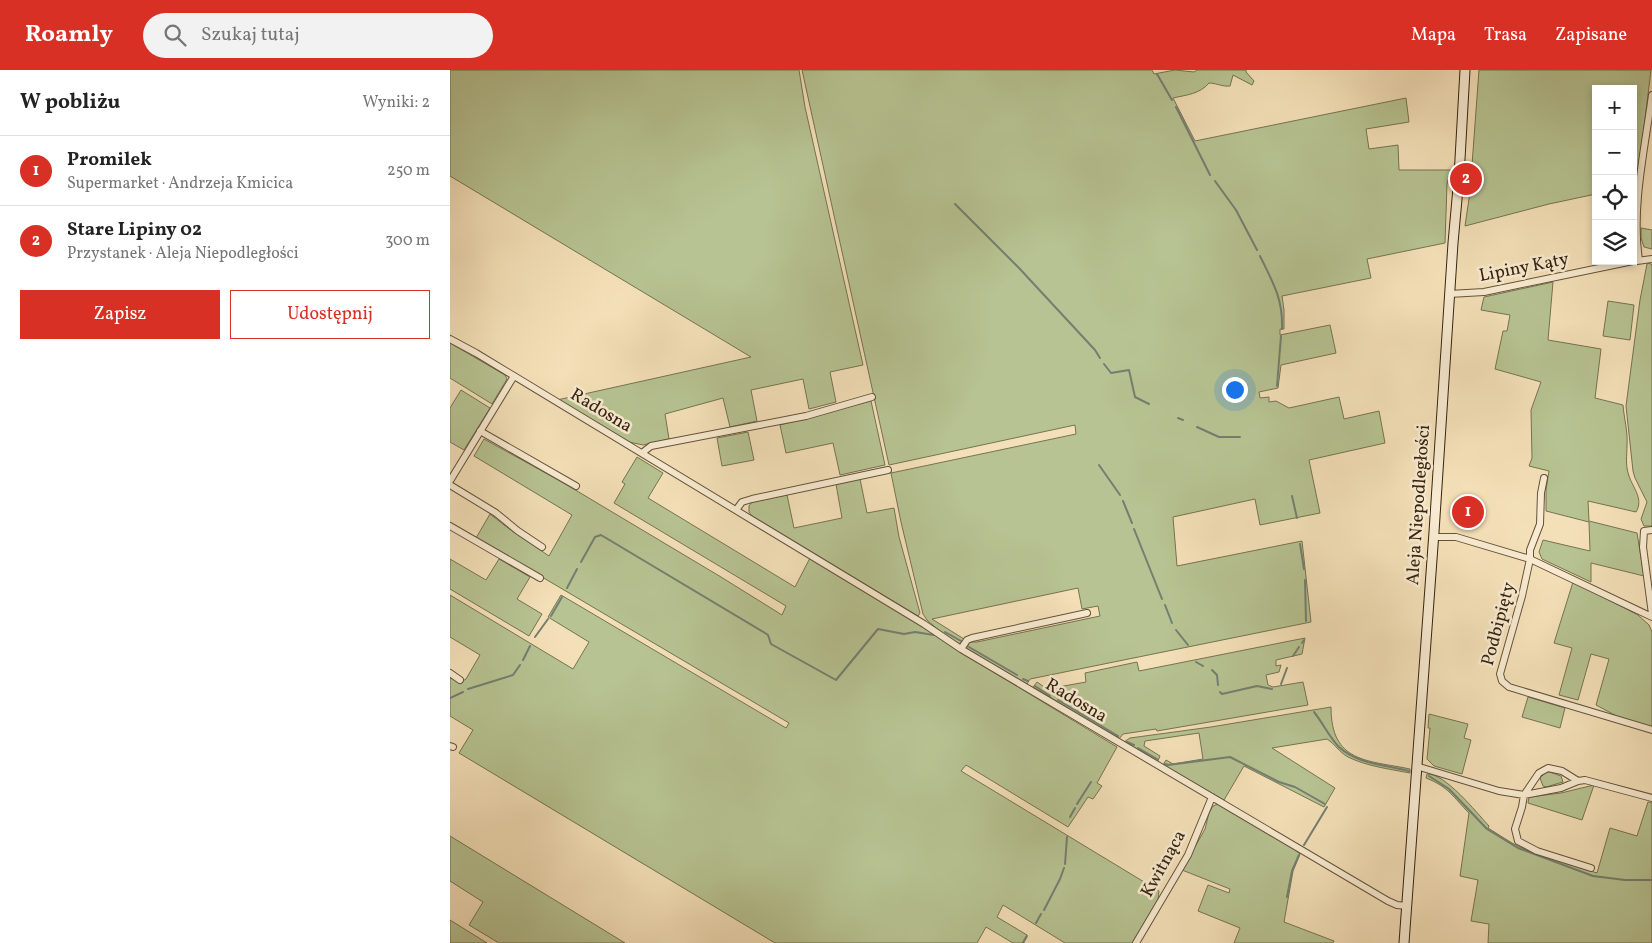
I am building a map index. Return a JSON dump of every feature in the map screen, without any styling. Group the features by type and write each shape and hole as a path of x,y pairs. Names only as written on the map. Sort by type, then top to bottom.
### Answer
{"street":[{"name":"Aleja Niepodległości","path":"1404,943 1434,537 1465,70"},
{"path":"1637,224 1639,191 1652,95"},
{"name":"Lipiny Kąty","path":"1637,261 1652,259"},
{"name":"Lipiny Kąty","path":"1450,294 1484,292 1616,265"},
{"name":"Radosna","path":"450,339 930,627 961,649 1388,901 1397,905 1407,906"},
{"path":"514,376 450,483 496,513 542,547"},
{"path":"642,453 651,446 806,416 872,397"},
{"path":"480,431 576,486"},
{"path":"736,510 742,502 752,498 888,470"},
{"name":"Podbipięty","path":"1544,478 1541,493 1540,524 1530,550 1530,559 1514,630 1500,674 1502,681 1509,687 1652,730"},
{"path":"450,526 540,578"},
{"path":"1652,530 1644,532 1643,547 1652,615"},
{"path":"1434,537 1456,537 1530,559 1652,615"},
{"path":"961,649 967,640 972,638 1087,613"},
{"path":"450,673 460,680"},
{"path":"1416,766 1499,791 1524,795 1561,788 1578,781 1594,781 1652,798"},
{"path":"1578,781 1562,771 1548,768 1543,769 1524,795 1516,830 1518,841 1537,851 1591,868"},
{"name":"Kwitnąca","path":"1136,943 1188,856 1212,797"}],"green space":[{"path":"450,70 799,70 805,107 863,365 830,372 836,402 809,409 803,379 751,390 757,421 730,427 723,398 665,414 669,439 643,445 629,442 557,400 751,357 450,176"},
{"path":"802,70 1152,70 1154,74 1175,70 1194,72 1197,70 1246,70 1254,81 1252,85 1233,75 1230,86 1209,83 1197,92 1173,98 1195,141 1406,98 1409,122 1366,129 1369,149 1398,145 1399,170 1451,170 1447,184 1445,243 1367,259 1371,278 1282,296 1284,329 1280,329 1280,335 1330,325 1336,353 1281,365 1278,388 1259,392 1260,398 1269,397 1269,402 1276,401 1289,408 1339,397 1344,419 1379,411 1385,443 1309,460 1320,513 1260,525 1255,499 1173,517 1177,566 1302,541 1311,622 1030,679 1027,684 966,649 970,642 1100,616 1098,606 1082,609 1078,588 932,619 964,639 961,643 957,644 927,620 923,614 891,473 1076,434 1075,425 889,465"},
{"path":"1479,70 1651,70 1637,184 1637,85 1592,85 1592,195 1465,226 1470,192"},
{"path":"1641,228 1652,230 1652,249 1644,247 1641,238"},
{"path":"1647,264 1652,265 1652,526 1644,526 1641,519 1647,502 1633,471 1626,406 1640,300"},
{"path":"1553,282 1548,340 1601,349 1595,398 1623,405 1627,435 1627,468 1639,503 1636,512 1588,501 1589,521 1637,533 1644,576 1591,563 1591,582 1542,559 1539,552 1543,540 1590,551 1589,522 1546,511 1546,490 1549,471 1529,466 1532,458 1531,410 1541,382 1495,369 1503,331 1507,331 1510,315 1481,310 1484,297"},
{"path":"1608,301 1634,305 1630,340 1603,336"},
{"path":"450,343 505,375 507,379 492,404 450,378"},
{"path":"461,390 490,408 464,450 450,442 450,408"},
{"path":"871,401 885,465 840,475 833,443 786,453 780,425"},
{"path":"748,432 754,460 722,466 717,438"},
{"path":"484,439 562,482 782,615 786,606 614,503 625,484 622,482 637,457 663,473 648,498 795,587 810,558 1117,747 1097,783 1102,786 1093,799 1088,797 1068,827 966,765 961,771 1159,891 1158,900 1133,943 1065,943 1003,905 997,917 1027,935 1022,943 1013,943 986,927 977,943 775,943 459,753 473,730 450,716 450,677 461,682 466,679 480,655 450,637 450,595 573,669 589,642 548,617 561,595 786,728 789,723 476,538 490,514 549,556 572,515 474,456"},
{"path":"860,479 867,513 894,508 899,537 920,613 918,616 752,516 749,512 749,506 752,502 787,495 794,528 842,518 836,484"},
{"path":"450,559 486,580 499,559 530,577 517,599 542,614 529,636 450,589"},
{"path":"1573,582 1638,615 1649,625 1652,632 1652,728 1624,720 1596,705 1609,659 1591,654 1578,700 1559,695 1572,648 1554,643"},
{"path":"1305,638 1302,654 1276,660 1276,666 1281,665 1279,672 1266,675 1268,685 1273,687 1303,682 1308,705 1157,731 1156,729 1123,734 1119,739 1033,687 1037,682 1047,689 1086,682 1085,673 1137,662 1139,671"},
{"path":"1528,697 1565,708 1560,728 1522,717"},
{"path":"1331,707 1337,739 1345,749 1354,756 1366,760 1410,769 1410,773 1362,763 1345,755 1327,739 1272,748 1335,788 1324,807 1244,766 1224,800 1163,765 1166,760 1173,764 1203,759 1199,733 1145,741 1144,746 1160,756 1157,763 1124,742 1130,738"},
{"path":"1429,714 1468,724 1464,738 1471,740 1462,774 1434,766 1427,759 1430,728 1428,728"},
{"path":"1547,771 1561,776 1563,782 1546,787 1543,786 1540,778"},
{"path":"1427,774 1434,775 1451,786 1489,826 1488,828 1512,843 1526,850 1597,873 1610,828 1637,836 1648,802 1652,803 1652,943 1488,943 1489,924 1471,921 1478,880 1460,876 1469,813 1445,789 1426,778"},
{"path":"1594,785 1582,820 1528,803 1529,797 1561,793"},
{"path":"1218,804 1300,854 1293,871 1284,922 1334,941 1333,943 1234,943 1240,928 1198,911 1208,885 1229,893 1230,889 1182,870 1205,829 1209,813 1213,806"},
{"path":"450,836 625,943 499,943 469,925 483,902 450,881"},
{"path":"450,920 487,943 450,943"}],"waterway":[{"path":"1157,74 1172,100"},
{"path":"1176,107 1210,175"},
{"path":"1215,181 1236,210 1257,250"},
{"path":"955,204 1019,268 1095,350 1100,358"},
{"path":"1260,256 1279,299 1282,329"},
{"path":"1277,386 1281,336"},
{"path":"1104,364 1111,373 1129,370 1135,397 1149,404"},
{"path":"1178,418 1183,420"},
{"path":"1197,427 1219,437 1240,437"},
{"path":"1099,465 1120,495"},
{"path":"1292,496 1297,518"},
{"path":"1123,501 1132,523"},
{"path":"1134,529 1162,599"},
{"path":"581,562 595,537 601,535 765,633 768,635 771,644 836,680 878,629 904,634 915,632 934,635"},
{"path":"1300,544 1304,569"},
{"path":"567,588 577,569"},
{"path":"1305,580 1306,621"},
{"path":"551,616 562,597"},
{"path":"1165,605 1172,623"},
{"path":"535,637 548,619"},
{"path":"1176,630 1188,645"},
{"path":"945,632 961,641"},
{"path":"523,660 530,646"},
{"path":"969,647 1017,675"},
{"path":"1293,656 1299,647"},
{"path":"1196,662 1203,666"},
{"path":"468,689 513,675 520,665"},
{"path":"1281,684 1287,668"},
{"path":"1212,670 1217,675 1218,685"},
{"path":"1023,679 1028,681"},
{"path":"1035,686 1050,696"},
{"path":"1220,692 1222,694 1257,686 1272,689"},
{"path":"450,698 463,692"},
{"path":"1058,700 1118,736 1117,738"},
{"path":"1314,712 1335,743 1346,753 1372,763 1409,771"},
{"path":"1127,742 1134,745"},
{"path":"1138,748 1157,759"},
{"path":"1165,764 1230,757 1279,782 1295,787 1325,804"},
{"path":"1429,776 1449,789 1487,829 1518,848 1593,876 1625,880 1652,880"},
{"path":"1077,804 1091,782"},
{"path":"1304,845 1327,807"},
{"path":"1070,817 1075,808"},
{"path":"1065,864 1067,837"},
{"path":"1287,897 1292,871 1299,855"},
{"path":"1044,910 1064,868"},
{"path":"1036,923 1041,914"},
{"path":"1023,943 1027,936"}],"place":[{"name":"Stare Lipiny 02","path":"1466,179"},
{"name":"Promilek","path":"1468,512"}]}
